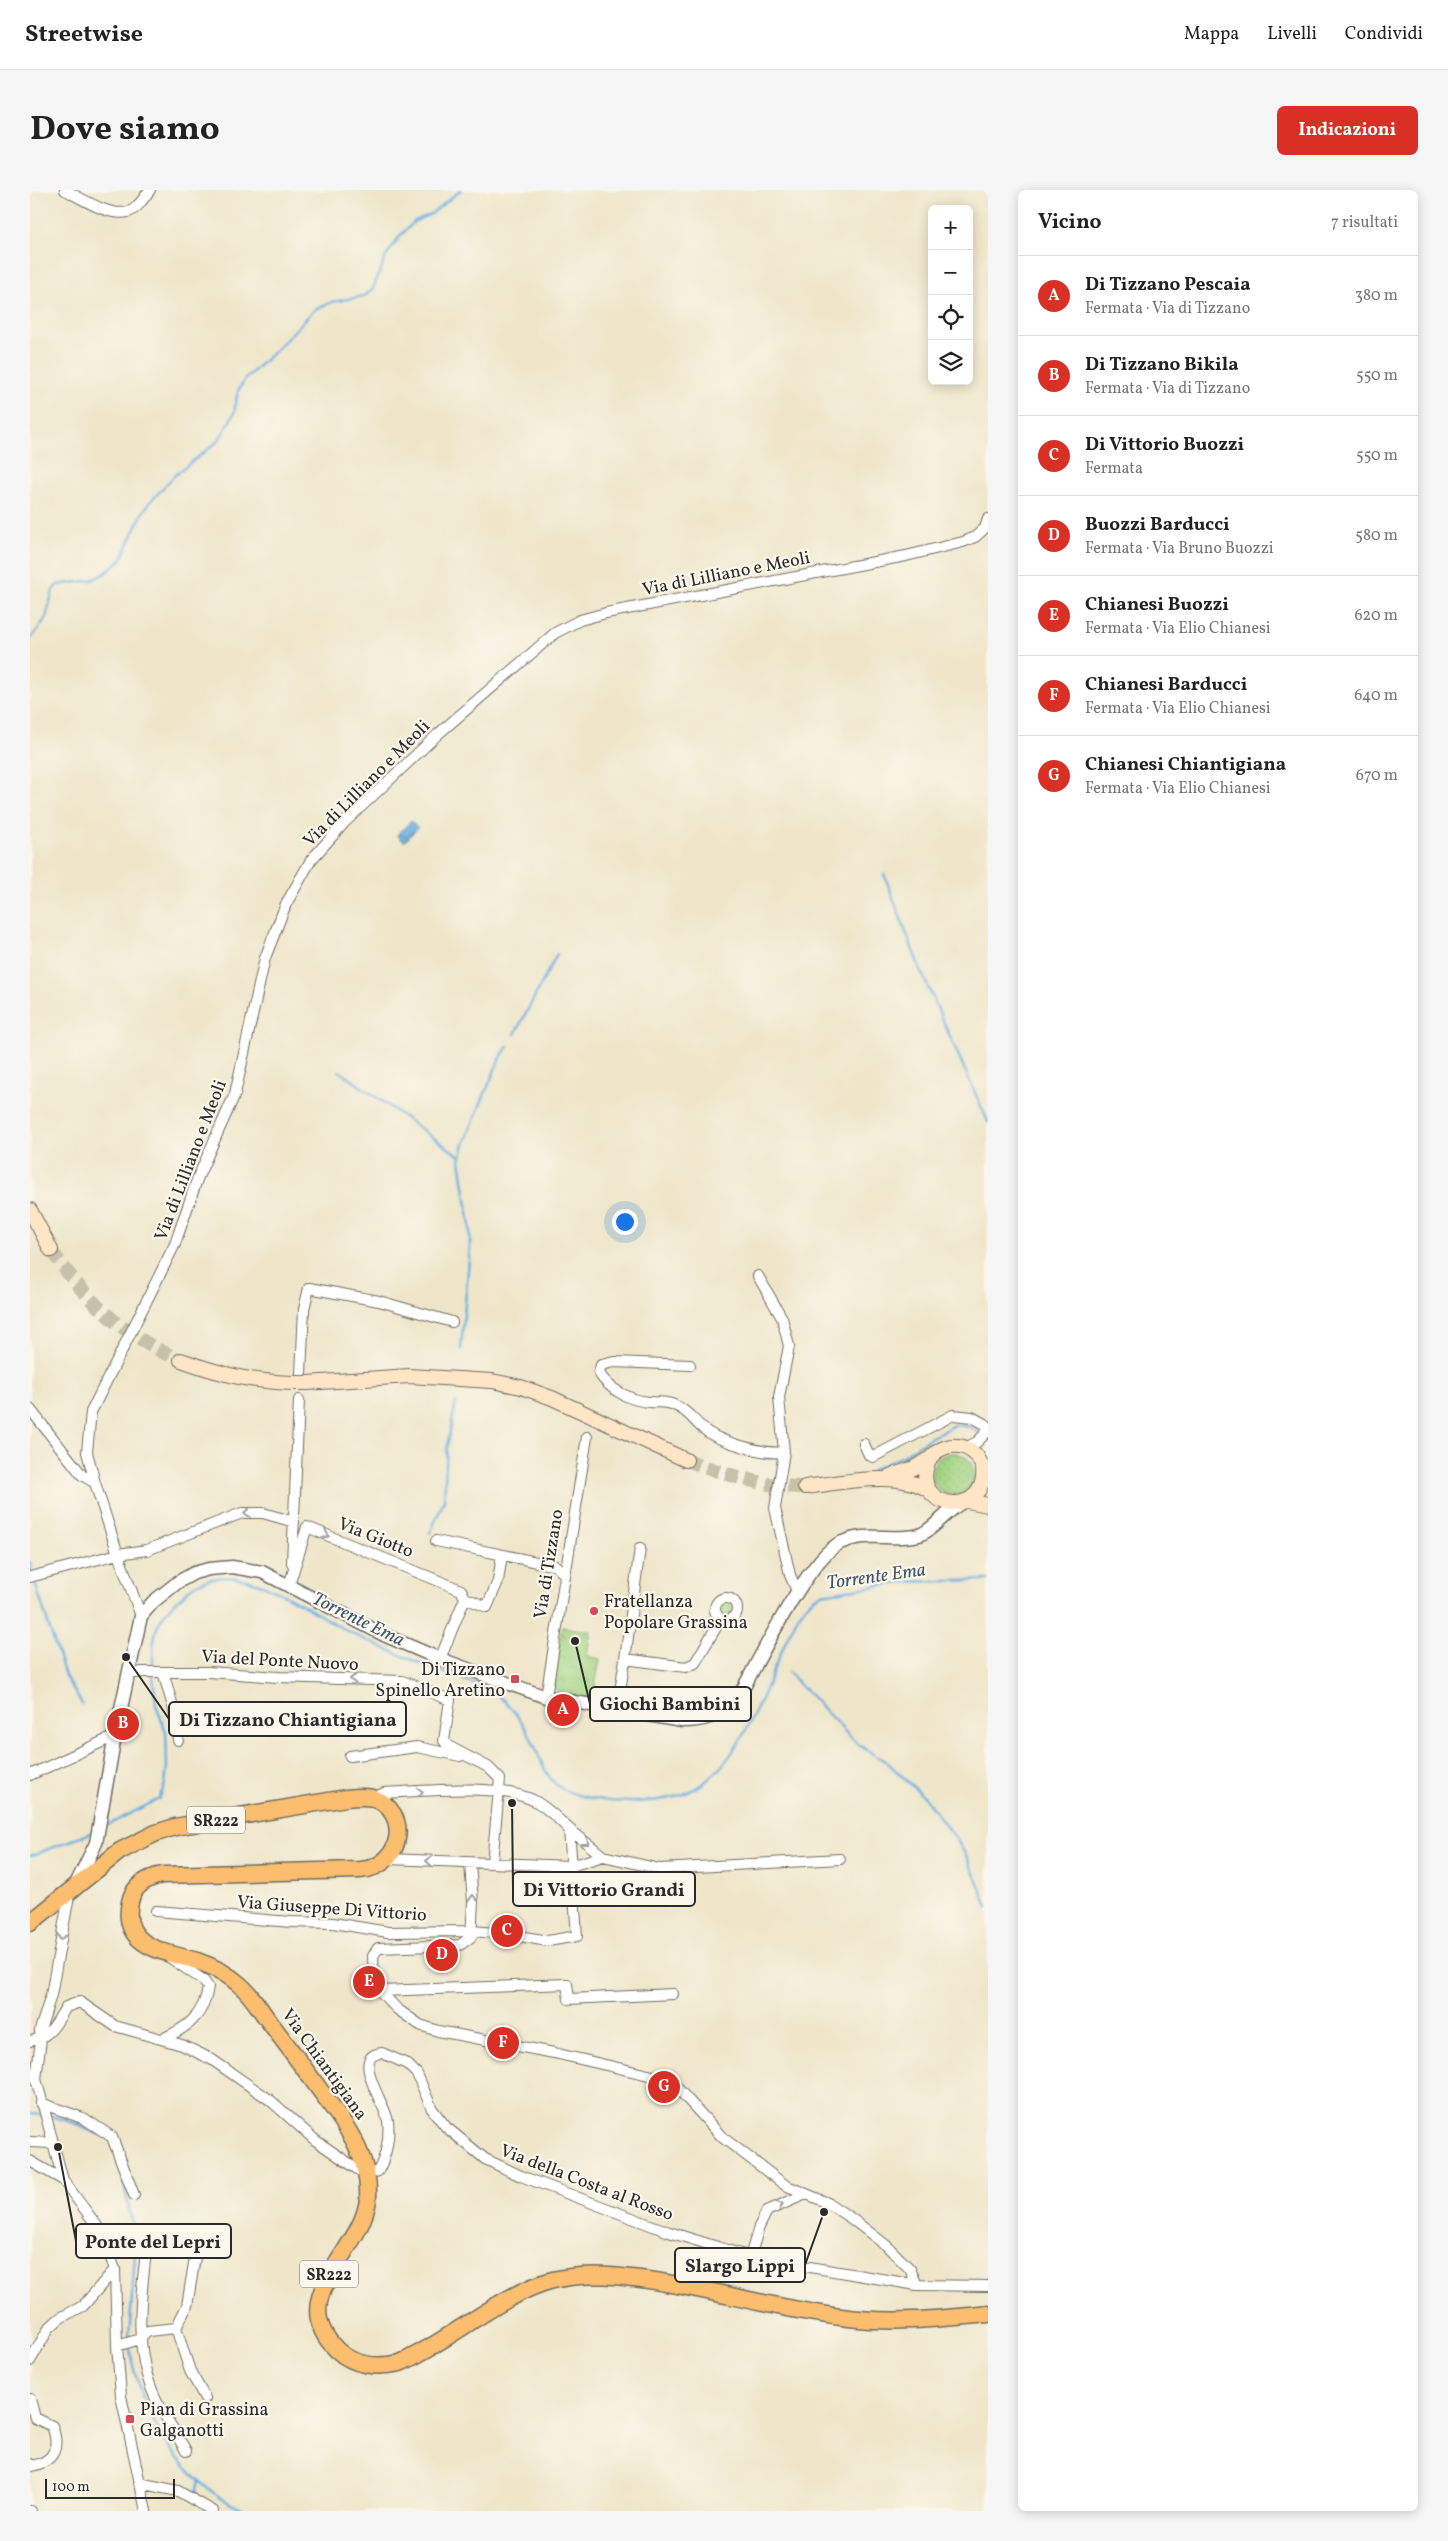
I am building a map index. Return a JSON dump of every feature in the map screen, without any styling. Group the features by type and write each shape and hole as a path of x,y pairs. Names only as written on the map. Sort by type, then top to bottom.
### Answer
{"main road":[{"path":"30,1210 51,1250"},
{"path":"181,1360 218,1374 258,1382 409,1376 483,1380 512,1385 584,1411 686,1460"},
{"path":"875,1480 912,1469 930,1459 944,1447 954,1445 965,1448 983,1469 983,1479 979,1489 964,1502"},
{"path":"930,1459 925,1474 932,1494"},
{"path":"804,1487 875,1480 906,1481 922,1486 944,1502 988,1505"},
{"path":"372,1798 385,1805 393,1816 397,1827 396,1845 388,1859"},
{"name":"SR222","path":"30,1923 120,1851 165,1829 339,1799 372,1798"},
{"name":"Via Chiantigiana","path":"388,1859 369,1870 170,1874 154,1876 143,1883 134,1893 130,1904 130,1917 140,1940 153,1949 207,1965 229,1976 244,1989 343,2122 357,2145 366,2175 368,2197 362,2222 324,2283 318,2303 323,2329 332,2344 344,2356 363,2364 381,2366 400,2363 520,2294 545,2283 574,2277 619,2276 678,2285 818,2314 859,2320 907,2322 988,2314"}],"street":[{"path":"65,190 108,210 121,212 132,210 150,190"},
{"name":"Via di Lilliano e Meoli","path":"141,1616 118,1554 95,1482 88,1452 91,1412 175,1244 198,1177 235,1094 272,938 286,904 320,848 437,735 537,647 563,628 606,613 906,556 963,542 975,537 985,528 988,519"},
{"path":"758,1276 782,1318 789,1346 780,1397 784,1452 775,1508 790,1575 797,1591"},
{"path":"300,1380 304,1309 309,1288 379,1301 452,1322"},
{"path":"690,1365 614,1362 601,1365 599,1373 607,1384 628,1396 649,1402 668,1402 677,1406 696,1419 705,1431 764,1453 784,1452"},
{"path":"290,1583 299,1400"},
{"path":"30,1409 82,1475 95,1482"},
{"path":"864,1444 869,1456 873,1457 953,1415 972,1418 988,1426"},
{"path":"965,1448 985,1435"},
{"path":"983,1469 977,1451 985,1435"},
{"name":"Via di Tizzano","path":"546,1697 587,1437"},
{"path":"929,1529 937,1517 938,1510 938,1504 932,1494"},
{"path":"146,2511 121,2396 115,2269 100,2230 63,2180 48,2130 36,2079 41,2039 40,2030 51,1995 73,1887 96,1843 115,1736 141,1616 153,1602 178,1582 194,1573 209,1569 232,1567 262,1572 290,1583 368,1627 440,1659 546,1697 682,1721 698,1721 721,1714 736,1702 797,1591 818,1562 838,1544 855,1537 869,1535 917,1536 964,1502"},
{"path":"30,1577 118,1554 147,1550 242,1513 263,1513 294,1522"},
{"name":"Via Giotto","path":"290,1583 307,1527 452,1586 461,1590 465,1598 487,1607 498,1581 502,1554"},
{"path":"436,1541 556,1566 568,1562"},
{"path":"617,1710 640,1548"},
{"path":"556,1566 565,1575"},
{"path":"440,1659 465,1598"},
{"path":"625,1659 686,1667 695,1663 721,1619"},
{"name":"Via del Ponte Nuovo","path":"128,1674 143,1672 208,1672 278,1677 402,1681 450,1700 444,1741 448,1746 488,1767 500,1779 498,1791"},
{"path":"162,1672 174,1710 178,1740"},
{"path":"30,1775 115,1736"},
{"path":"350,1756 417,1747 472,1758"},
{"path":"372,1798 392,1793 498,1791 514,1793 547,1808 569,1829 603,1856 660,1869 840,1859"},
{"path":"492,1863 498,1791"},
{"name":"Via Giuseppe Di Vittorio","path":"156,1911 291,1922 333,1923 388,1932 472,1931 507,1934 548,1941 577,1936 569,1829"},
{"path":"388,1859 470,1864 571,1866 603,1856"},
{"path":"470,1864 473,1902 472,1931 467,1942 460,1945 382,1947 374,1951 374,1982 397,2009 420,2025 438,2031 563,2055 670,2080 678,2085 722,2137 785,2185 828,2203 887,2246 910,2269 917,2285"},
{"path":"162,2039 190,2024 197,2017 207,1999 208,1987 203,1980 165,1953"},
{"path":"380,1991 567,1984 569,1999 582,2000 673,1994"},
{"path":"30,2041 41,2039 53,2029 66,2007 80,2002 115,2026 195,2050 211,2059 270,2100 315,2140 366,2175"},
{"name":"Via della Costa al Rosso","path":"366,2175 378,2171 388,2142 388,2120 368,2071 367,2061 370,2056 382,2053 407,2064 417,2074 432,2109 446,2127 485,2159 520,2176 669,2232 750,2257 917,2285 988,2286"},
{"path":"42,2107 86,2119 112,2137 134,2195"},
{"path":"30,2142 52,2143"},
{"path":"30,2161 63,2180"},
{"path":"750,2257 758,2227 767,2211 806,2194"},
{"path":"186,2451 155,2396 138,2340 146,2252 196,2251 187,2306 176,2328 190,2371 206,2398"},
{"path":"30,2361 49,2328 60,2318 83,2306 115,2269"},
{"path":"120,2346 138,2340 148,2331 176,2328"},
{"path":"30,2399 35,2418 52,2426 57,2441 56,2450 41,2464 32,2466 30,2464"},
{"path":"139,2483 178,2491 213,2511"}],"green space":[{"path":"957,1453 965,1456 971,1462 974,1474 971,1486 965,1492 949,1495 941,1492 935,1486 932,1470 935,1462 941,1456"},
{"path":"725,1601 733,1609 725,1617 717,1609"},
{"path":"562,1627 591,1631 587,1656 600,1659 594,1691 613,1694 611,1703 557,1695 558,1689 553,1688"}],"water":[{"path":"411,821 418,828 404,842 397,835"}],"waterway":[{"path":"30,640 46,618 53,590 57,585 92,580 104,574 121,560 142,514 150,502 175,475 216,443 224,432 234,413 238,391 245,379 314,310 332,302 364,296 373,289 386,256 400,236 415,221 431,214 461,190"},
{"path":"884,874 920,969 988,1122"},
{"path":"515,1034 557,954"},
{"path":"461,1349 470,1248 470,1226 460,1160 464,1144 499,1060 508,1046"},
{"path":"339,1071 461,1157"},
{"path":"430,1533 444,1501 447,1446 456,1402"},
{"path":"872,1470 901,1457 930,1438 955,1425 970,1427 980,1433"},
{"path":"30,1562 32,1572"},
{"name":"Torrente Ema","path":"153,1670 153,1647 156,1629 165,1613 189,1589 213,1578 232,1578 252,1582 292,1599 364,1639 493,1692 509,1705 518,1716 529,1734 550,1778 561,1788 587,1797 617,1802 661,1800 696,1788 715,1773 731,1754 757,1709 796,1620 809,1602 821,1594 902,1582 988,1580"},
{"path":"34,1580 65,1676 82,1704"},
{"path":"788,1672 857,1744 888,1763 924,1797 957,1840 968,1859 988,1907"},
{"name":"Torrente Ema","path":"104,1827 159,1799 165,1784 167,1767 166,1732 156,1705 153,1675"},
{"name":"Torrente Ema","path":"30,1856 94,1832"},
{"path":"30,2114 42,2115"},
{"path":"48,2115 74,2123 100,2135"},
{"path":"123,2181 136,2240 129,2338"},
{"path":"129,2346 143,2397 167,2444 183,2465 202,2483 223,2499 246,2511"},
{"path":"196,2497 199,2480"}],"tunnel":[{"path":"51,1250 78,1285 107,1315 141,1340 181,1360"},
{"path":"686,1460 730,1475 759,1482 805,1487"}],"place":[{"name":"Fratellanza Popolare Grassina","path":"594,1611"},
{"name":"Giochi Bambini","path":"575,1641"},
{"name":"Di Tizzano Chiantigiana","path":"126,1657"},
{"name":"Di Tizzano Spinello Aretino","path":"515,1679"},
{"name":"Di Tizzano Pescaia","path":"563,1710"},
{"name":"Di Tizzano Bikila","path":"123,1724"},
{"name":"Di Vittorio Grandi","path":"512,1803"},
{"name":"Di Vittorio Buozzi","path":"507,1931"},
{"name":"Buozzi Barducci","path":"442,1955"},
{"name":"Chianesi Buozzi","path":"369,1982"},
{"name":"Chianesi Barducci","path":"503,2043"},
{"name":"Chianesi Chiantigiana","path":"664,2087"},
{"name":"Ponte del Lepri","path":"58,2147"},
{"name":"Slargo Lippi","path":"824,2212"},
{"name":"Pian di Grassina Galganotti","path":"130,2419"}]}
